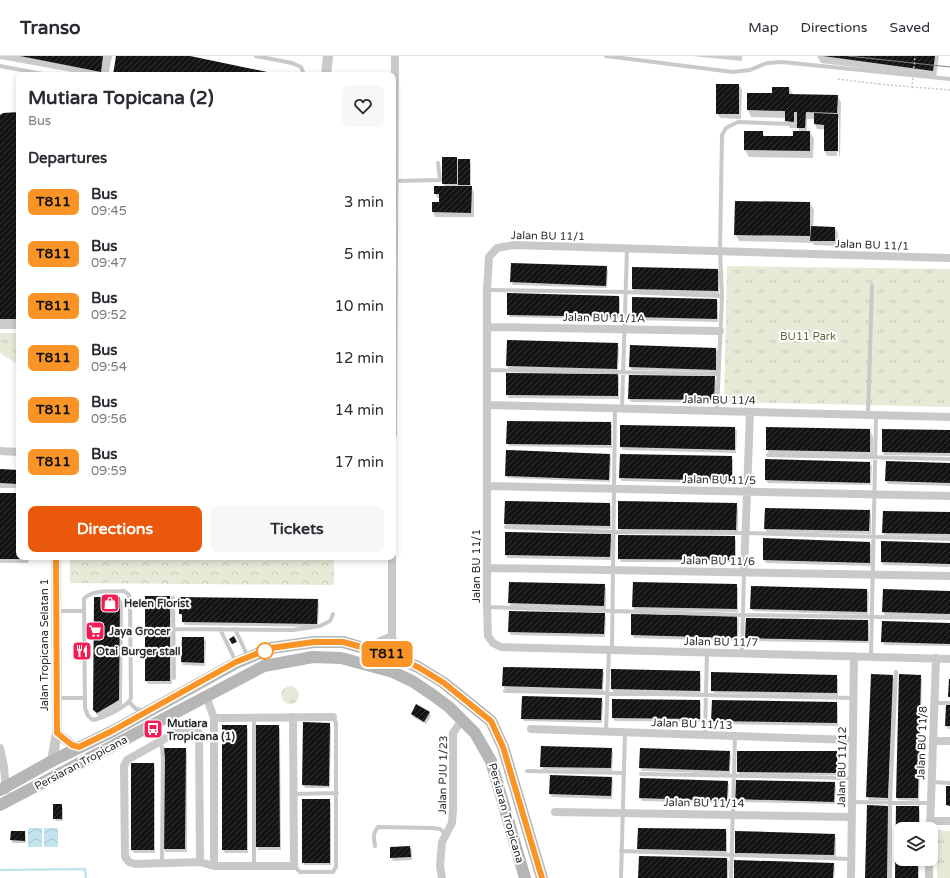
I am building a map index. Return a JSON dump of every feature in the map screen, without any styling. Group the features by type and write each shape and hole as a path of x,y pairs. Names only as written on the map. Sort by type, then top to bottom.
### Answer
{"main road":[{"name":"Persiaran Tropicana","path":"3,788 149,711 236,662 271,648 314,642 343,642 398,658 418,667 444,683 491,721 503,747 542,878"},
{"name":"Persiaran Tropicana","path":"4,803 264,666 314,657 341,658 399,675 433,695 475,733 491,761 525,878"},
{"path":"460,718 468,708 468,702"},
{"path":"475,733 477,725 480,722 491,721"}],"street":[{"path":"396,56 396,72"},
{"path":"326,59 326,72"},
{"name":"Jalan BU 11/1","path":"493,643 488,636 486,568 488,486 486,327 489,257 497,248 514,245 950,258"},
{"name":"Jalan BU 11/1A","path":"486,327 720,331"},
{"name":"Jalan BU 11/4","path":"487,405 950,417"},
{"path":"744,572 750,412"},
{"path":"0,451 16,452"},
{"name":"Jalan BU 11/5","path":"488,486 950,496"},
{"name":"Jalan Tropicana Selatan 1","path":"52,761 57,733 56,560"},
{"path":"392,560 392,636 398,658"},
{"name":"Jalan BU 11/6","path":"486,568 950,576"},
{"path":"365,648 392,636"},
{"name":"Jalan BU 11/7","path":"493,643 501,647 950,658"},
{"name":"Jalan BU 11/12","path":"851,878 854,656"},
{"name":"Jalan BU 11/8","path":"930,822 936,658"},
{"path":"206,696 214,718 214,866"},
{"path":"200,862 199,733 196,729 184,728 127,760 124,766 125,857 129,862 135,864 200,862 214,866 294,866 295,794 293,717"},
{"path":"214,718 333,717"},
{"name":"Jalan PJU 1/23","path":"442,878 440,854 442,842 452,823 453,732 460,718"},
{"name":"Jalan BU 11/13","path":"531,729 853,740"},
{"path":"57,733 72,745 79,747"},
{"path":"934,741 950,741"},
{"path":"0,748 4,767 4,803"},
{"path":"4,767 11,775 20,779"},
{"name":"Jalan BU 11/14","path":"555,812 852,817"},
{"path":"938,823 950,821"},
{"path":"929,866 929,878"}],"lane":[{"path":"107,72 110,56"},
{"path":"256,56 292,63 301,67 303,72"},
{"path":"606,56 733,72 750,70 767,63 782,62 950,80"},
{"path":"0,66 32,72"},
{"path":"717,411 722,296 720,251 722,135 726,128 738,122 791,124"},
{"path":"396,182 440,180 438,163"},
{"path":"606,732 613,610 613,489 623,372 626,249"},
{"path":"871,656 875,457 872,415 872,285"},
{"path":"487,290 625,292 722,296"},
{"path":"486,370 718,374"},
{"path":"768,455 950,459"},
{"path":"506,527 614,532 950,539"},
{"path":"742,653 744,572"},
{"path":"124,591 130,598 131,698 129,702 99,719 93,720 88,716 84,698 84,611 84,599 87,595 92,593 124,591"},
{"path":"173,598 174,678"},
{"path":"487,606 743,615 950,618"},
{"path":"56,611 84,611"},
{"path":"174,629 293,630 320,626 330,621 333,614"},
{"path":"220,629 236,662"},
{"path":"235,629 248,658"},
{"path":"705,735 707,652"},
{"path":"890,878 890,802 896,672"},
{"path":"505,691 853,698"},
{"path":"57,698 84,698"},
{"path":"129,702 136,709 149,711"},
{"path":"935,703 950,703"},
{"path":"254,717 254,866"},
{"path":"294,866 300,872 333,872 336,870 336,723 333,717"},
{"path":"621,878 625,732"},
{"path":"731,878 735,736"},
{"path":"160,742 163,751 162,863"},
{"path":"527,771 624,773"},
{"path":"641,774 852,778"},
{"path":"932,782 950,782"},
{"path":"295,794 337,793"},
{"path":"852,802 932,803"},
{"path":"375,846 373,835 374,831 378,827 432,828 440,829 446,834"},
{"path":"621,851 852,859"}],"path":[{"path":"912,86 915,56"},
{"path":"838,79 950,90"}],"green space":[{"name":"BU11 Park","path":"727,266 950,269 950,407 724,402"},
{"path":"0,333 16,333 16,363 0,353"},
{"path":"70,560 334,560 334,585 70,583"},
{"path":"290,686 296,689 299,695 296,701 290,704 284,701 281,695 284,689"},
{"path":"938,830 950,831 950,878 937,878"}],"water":[{"path":"28,828 42,828 42,847 28,847"},
{"path":"44,828 58,828 58,847 44,847"}],"building":[{"path":"20,56 103,56 101,72"},
{"path":"116,56 190,56 267,72 113,72"},
{"path":"823,56 935,56 933,71"},
{"path":"716,84 739,84 739,114 716,114"},
{"path":"772,87 789,87 789,94 838,95 837,113 806,112 805,128 797,128 797,112 794,112 794,122 785,121 785,111 747,110 747,93 772,93"},
{"path":"16,112 16,319 0,319 0,115 3,113"},
{"path":"814,113 838,114 838,151 824,151 824,125 814,124"},
{"path":"744,131 763,131 763,136 793,136 793,131 810,131 810,151 744,150"},
{"path":"442,157 457,157 457,184 442,184"},
{"path":"458,159 470,159 470,185 458,185"},
{"path":"434,186 472,186 471,213 432,212 432,202 439,202 439,194 434,194"},
{"path":"735,201 810,202 810,236 734,235"},
{"path":"811,226 835,227 835,241 810,241"},
{"path":"511,263 607,266 606,286 510,282"},
{"path":"632,267 718,269 718,291 632,289"},
{"path":"507,293 619,296 619,317 507,315"},
{"path":"632,297 717,299 717,319 632,317"},
{"path":"507,340 618,343 617,369 506,366"},
{"path":"630,345 716,348 716,370 629,367"},
{"path":"506,373 618,374 618,396 506,395"},
{"path":"629,375 715,376 714,400 628,399"},
{"path":"507,421 611,422 611,445 506,444"},
{"path":"620,425 735,427 735,450 620,447"},
{"path":"766,427 870,429 870,452 766,450"},
{"path":"882,429 950,430 950,453 882,452"},
{"path":"506,450 610,454 609,480 505,476"},
{"path":"620,454 732,456 732,481 619,478"},
{"path":"765,459 870,462 870,483 765,480"},
{"path":"886,461 950,463 950,483 885,481"},
{"path":"0,469 16,470 16,484 0,483"},
{"path":"0,493 16,493 16,559 0,559"},
{"path":"505,501 610,503 610,526 504,524"},
{"path":"618,501 737,503 736,530 618,529"},
{"path":"765,508 870,510 869,531 764,529"},
{"path":"883,511 950,512 950,534 882,533"},
{"path":"505,532 611,534 610,557 505,555"},
{"path":"618,535 735,536 735,560 618,559"},
{"path":"763,538 870,542 870,563 763,560"},
{"path":"881,541 950,543 950,564 881,562"},
{"path":"509,582 605,584 604,606 508,603"},
{"path":"633,582 737,584 737,609 632,607"},
{"path":"751,586 867,589 867,612 750,609"},
{"path":"883,589 950,591 950,614 882,612"},
{"path":"145,596 170,596 170,681 145,681"},
{"path":"94,597 120,597 119,700 97,713 93,710"},
{"path":"179,597 318,599 317,624 182,622 182,614 179,614"},
{"path":"509,611 605,613 604,634 508,632"},
{"path":"631,614 737,616 737,638 631,635"},
{"path":"746,618 868,620 868,641 745,638"},
{"path":"882,621 950,623 950,644 881,642"},
{"path":"234,636 237,642 232,644 229,639"},
{"path":"182,637 204,637 204,663 181,662"},
{"path":"503,667 603,669 602,689 502,686"},
{"path":"611,669 700,671 700,691 611,689"},
{"path":"711,672 837,675 837,693 711,691"},
{"path":"871,674 893,675 888,798 866,797"},
{"path":"899,674 921,675 918,798 896,798"},
{"path":"949,679 950,697 948,697"},
{"path":"522,696 602,698 601,720 521,719"},
{"path":"612,699 700,700 700,719 612,718"},
{"path":"712,700 837,702 837,723 711,721"},
{"path":"416,704 430,712 424,722 411,714"},
{"path":"946,705 950,705 950,726 945,726"},
{"path":"303,722 330,723 329,786 302,785"},
{"path":"222,725 247,725 247,850 222,850"},
{"path":"255,725 279,725 280,847 256,847"},
{"path":"541,746 612,748 611,768 540,767"},
{"path":"164,748 186,748 185,849 163,849"},
{"path":"640,748 730,751 729,771 639,768"},
{"path":"737,751 837,751 837,773 737,772"},
{"path":"131,763 154,763 154,850 131,850"},
{"path":"550,775 612,777 611,796 549,794"},
{"path":"640,778 728,781 727,801 639,798"},
{"path":"736,780 835,782 834,802 735,799"},
{"path":"946,786 950,786 950,806 946,805"},
{"path":"302,799 330,799 330,863 302,863"},
{"path":"53,804 62,804 62,819 53,819"},
{"path":"867,805 888,806 887,878 865,878"},
{"path":"896,806 919,806 919,822 896,822"},
{"path":"638,828 726,829 726,851 637,849"},
{"path":"11,831 25,831 25,841 10,840"},
{"path":"735,831 835,834 834,855 735,853"},
{"path":"410,846 411,857 390,858 390,847"},
{"path":"639,856 727,858 727,878 638,878"},
{"path":"734,860 834,863 833,878 734,878"},
{"path":"895,866 918,866 918,878 895,878"}],"waterway":[{"path":"0,870 85,869 86,878"}],"tram line":[{"path":"848,56 950,67"}],"bus line":[{"name":"T811","path":"56,560 57,733 72,745 79,747 112,731 236,662 271,648 314,642 343,642 380,652 418,667 444,683 491,721 503,747 542,878"}],"place":[{"name":"Helen Florist","path":"110,603"},
{"name":"Jaya Grocer","path":"95,631"},
{"name":"Otai Burger stall","path":"82,651"},
{"name":"Mutiara Tropicana (1)","path":"153,729"}]}
